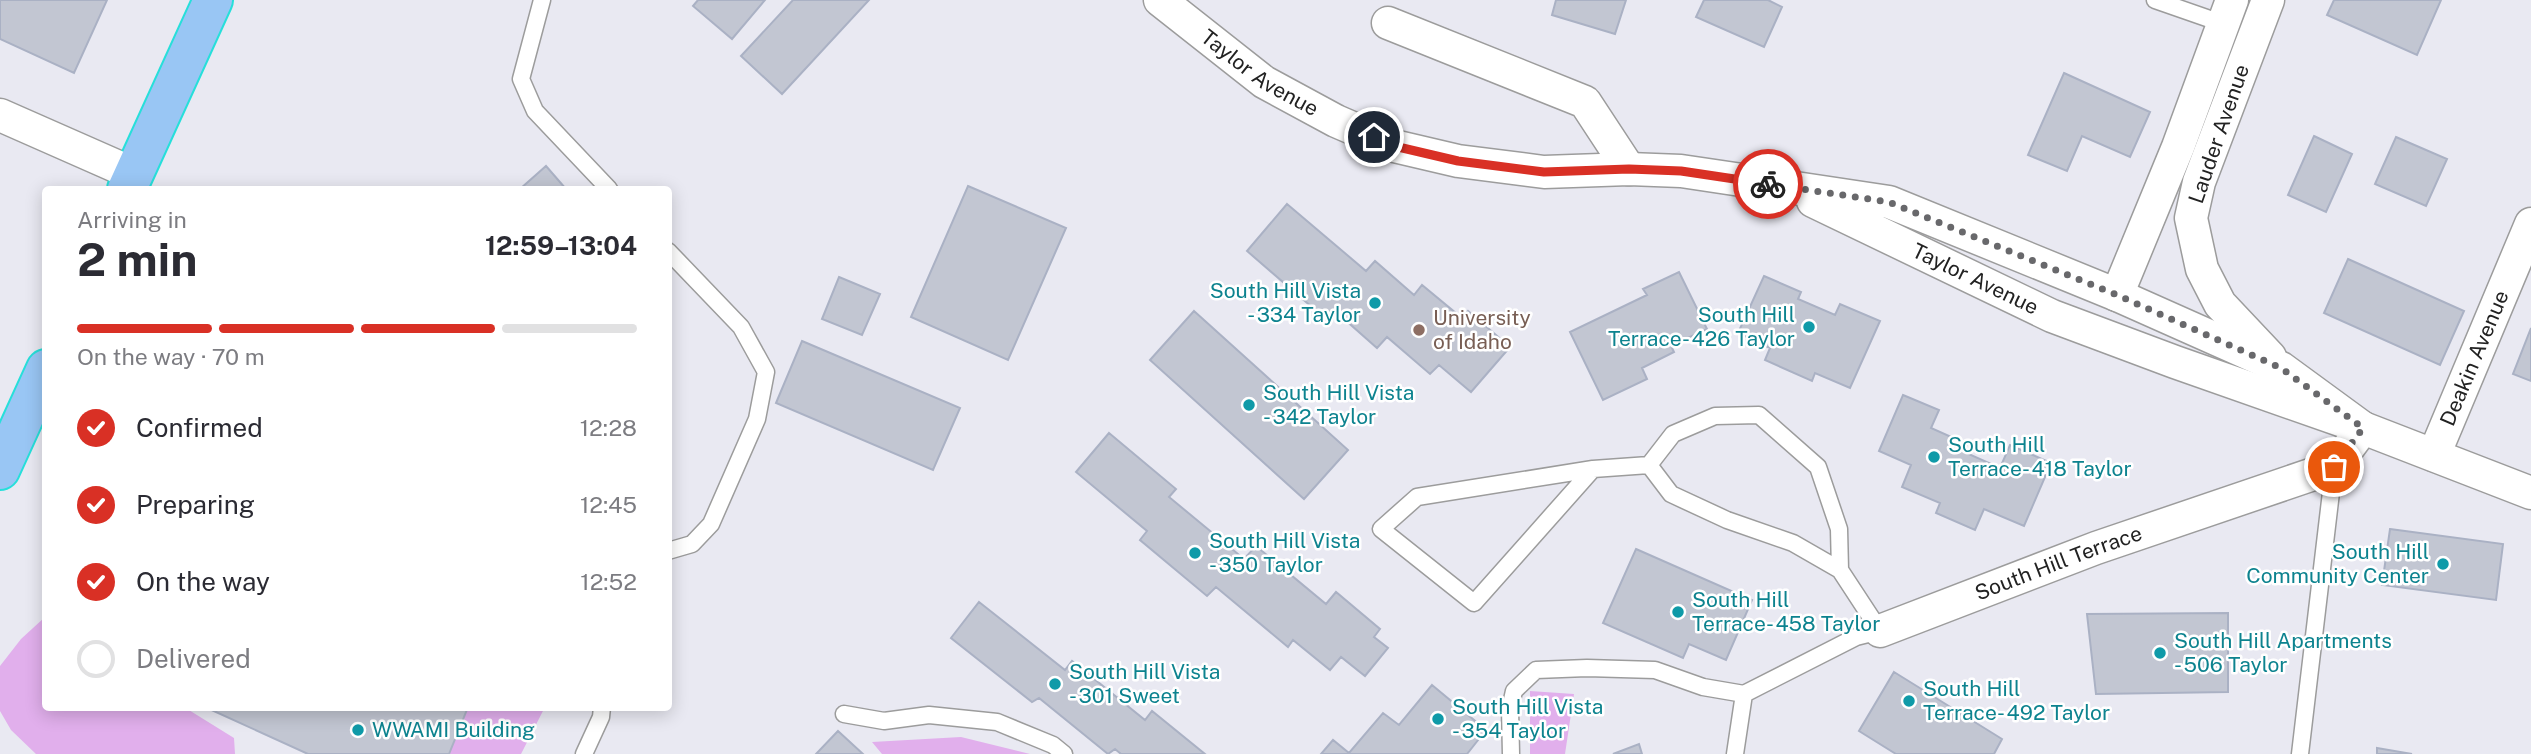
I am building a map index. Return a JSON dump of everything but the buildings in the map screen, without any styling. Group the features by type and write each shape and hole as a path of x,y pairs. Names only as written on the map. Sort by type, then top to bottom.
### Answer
{"highway":[{"path":"131,182 213,0"},
{"path":"4,451 42,384"}],"street":[{"name":"Taylor Avenue","path":"1160,0 1264,82 1336,121 1394,146 1458,161 1544,172 1629,169 1681,171 1889,202 2117,295 2281,368 2363,428"},
{"name":"Lauder Avenue","path":"2268,0 2199,182 2191,218 2202,269 2220,303 2281,368"},
{"name":"Lauder Avenue","path":"2117,295 2178,147 2228,12"},
{"path":"1388,23 1585,102 1629,169"},
{"path":"0,115 131,182"},
{"name":"Taylor Avenue","path":"1780,186 2052,316 2363,428 2531,493"},
{"name":"Deakin Avenue","path":"2434,455 2531,224"},
{"name":"Taylor Avenue","path":"2117,295 2131,322 2150,345 2175,362"},
{"path":"2334,467 2363,428"},
{"name":"South Hill Terrace","path":"1880,631 2096,548 2334,467"}],"lane":[{"path":"542,0 521,79 535,111 606,186"},
{"path":"2155,0 2228,12"},
{"path":"672,255 741,327 766,372 758,419 711,524 692,544 672,550"},
{"path":"1649,466 1673,434 1716,416 1759,415 1818,467 1839,529 1840,570"},
{"path":"1593,469 1474,603 1381,529 1417,497 1593,469 1649,466"},
{"path":"1649,466 1671,494 1727,520 1793,543 1840,570 1880,631"},
{"path":"2300,754 2334,467"},
{"name":"South Hill Terrace","path":"1744,694 1856,637 1880,631"},
{"path":"1511,754 1510,709 1514,691 1536,670 1655,670 1703,687 1744,694 1735,754"},
{"path":"584,754 602,711"},
{"path":"844,714 884,721 929,715 997,722 1054,745 1064,754"}],"shaded area":[{"path":"42,620 42,711 190,711 234,738 235,754 36,754 11,730 0,711 0,666 21,639"},
{"path":"1530,691 1574,694 1565,754 1530,754"},
{"path":"466,711 543,711 521,754 449,754"},
{"path":"961,737 1030,754 882,754 872,742"}],"way so far":[{"path":"1768,184 1889,202 2117,295 2281,368 2363,428 2334,467"}],"place":[{"name":"South Hill Vista - 334 Taylor","path":"1375,303"},
{"name":"South Hill Terrace- 426 Taylor","path":"1809,327"},
{"name":"University of Idaho","path":"1419,330"},
{"name":"South Hill Vista - 342 Taylor","path":"1249,405"},
{"name":"South Hill Terrace- 418 Taylor","path":"1934,457"},
{"name":"South Hill Vista - 350 Taylor","path":"1195,553"},
{"name":"South Hill Community Center","path":"2443,564"},
{"name":"South Hill Terrace- 458 Taylor","path":"1678,612"},
{"name":"South Hill Apartments - 506 Taylor","path":"2160,653"},
{"name":"South Hill Vista - 301 Sweet","path":"1055,684"},
{"name":"South Hill Terrace- 492 Taylor","path":"1909,701"},
{"name":"South Hill Vista - 354 Taylor","path":"1438,719"},
{"name":"WWAMI Building","path":"358,730"}],"route":[{"path":"1374,137 1394,146 1458,161 1544,172 1629,169 1681,171 1768,184"}]}
